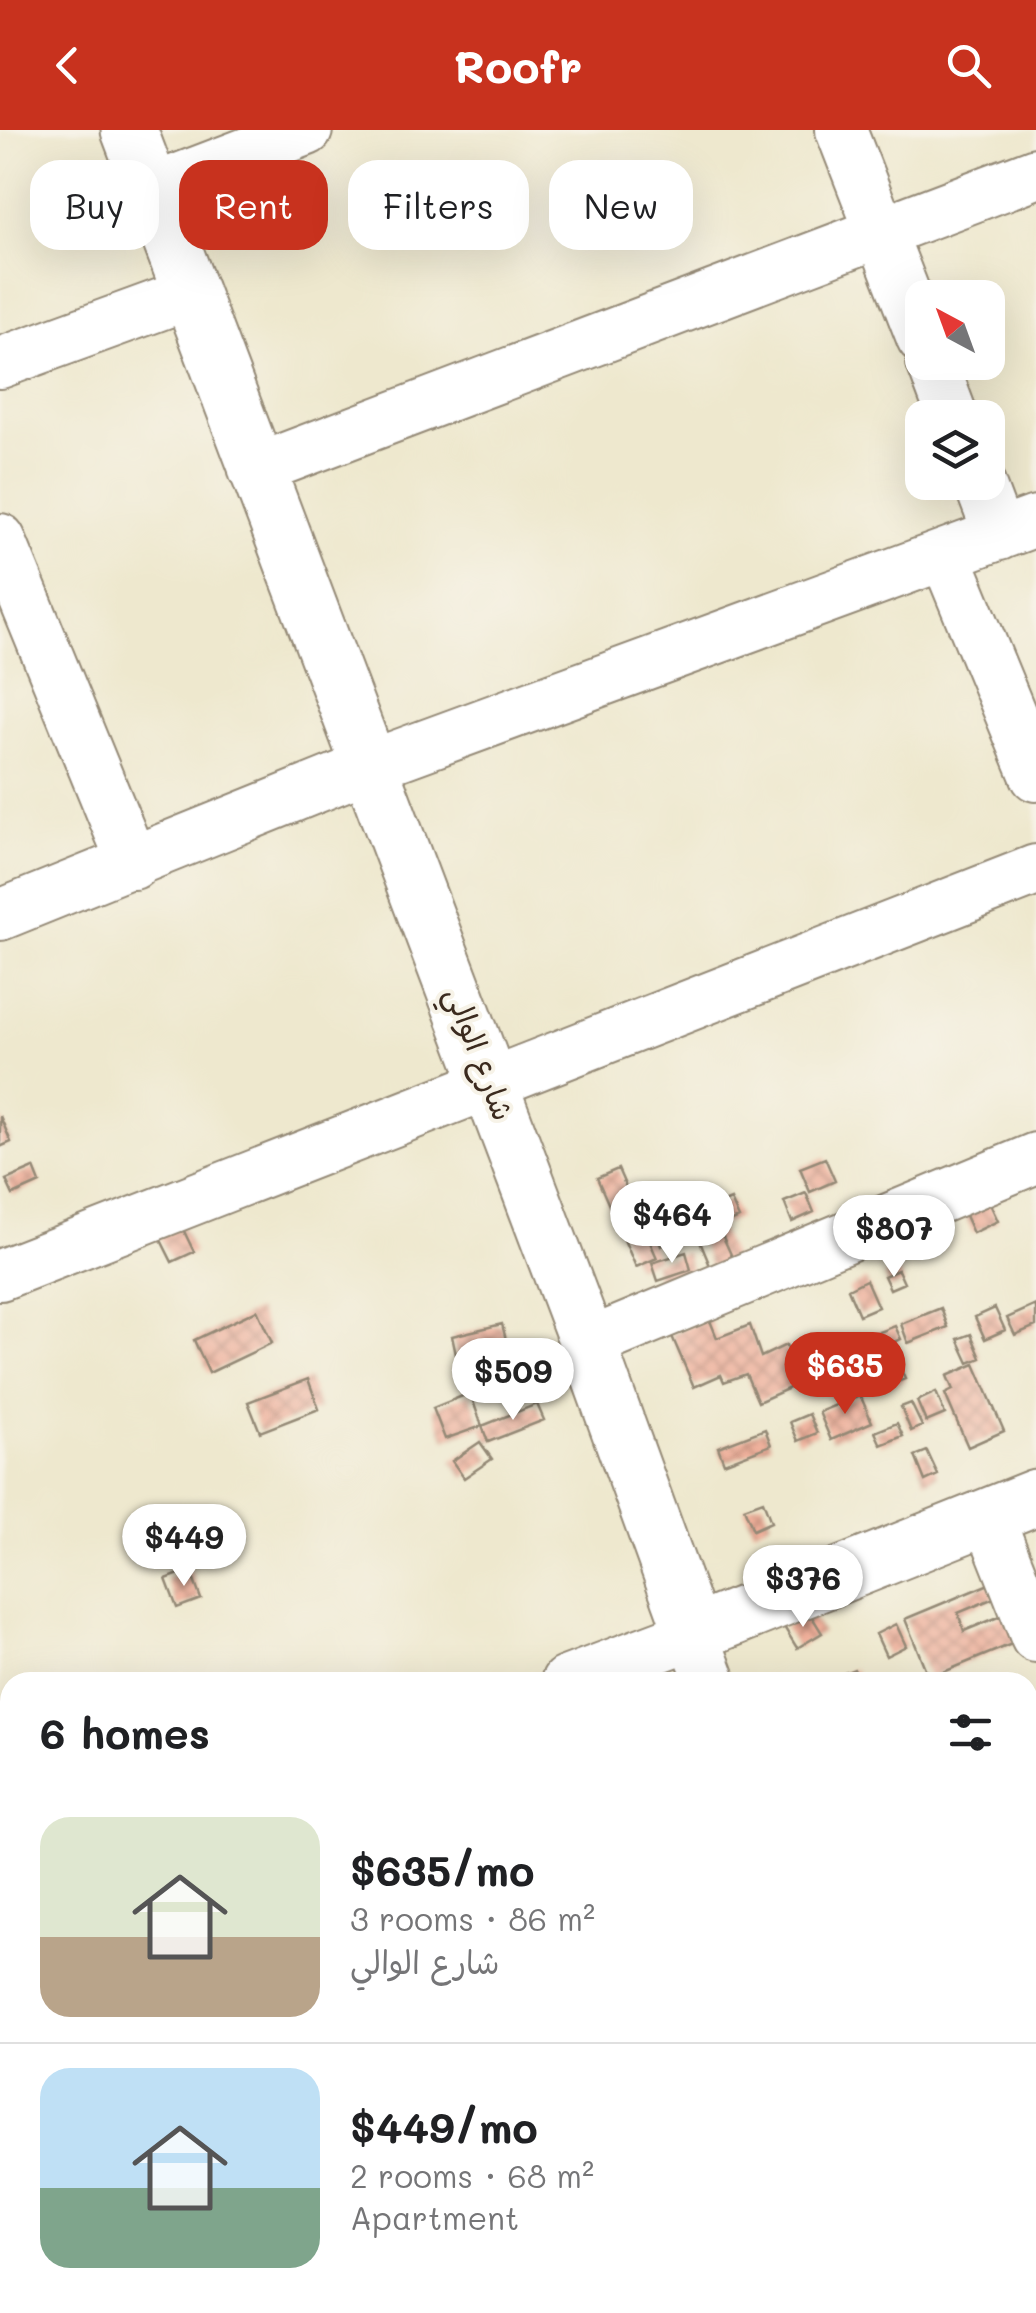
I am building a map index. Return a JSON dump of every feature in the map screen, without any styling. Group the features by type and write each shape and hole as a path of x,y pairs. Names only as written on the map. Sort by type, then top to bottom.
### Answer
{"main road":[{"name":"شارع الوالي","path":"128,130 139,160"},
{"name":"شارع الوالي","path":"159,214 491,1086 702,1658"},
{"path":"702,1658 1012,1507"}],"street":[{"path":"159,187 307,130"},
{"path":"842,130 905,293"},
{"path":"254,470 1036,174"},
{"path":"0,363 189,294"},
{"path":"0,915 369,766 1018,528 994,500"},
{"path":"0,539 134,864"},
{"path":"945,556 1036,776"},
{"path":"0,1275 1036,870"},
{"path":"588,1344 1036,1158"},
{"path":"1012,1507 1036,1637"},
{"path":"623,1672 702,1658"}],"building":[{"path":"0,1116 11,1142 0,1147"},
{"path":"825,1158 835,1181 810,1192 800,1168"},
{"path":"34,1168 40,1183 13,1195 6,1180"},
{"path":"618,1169 657,1258 636,1267 597,1178"},
{"path":"981,1185 998,1221 973,1233 956,1196"},
{"path":"806,1193 814,1212 792,1222 784,1202"},
{"path":"731,1200 739,1218 725,1224 717,1206"},
{"path":"667,1207 680,1237 661,1246 648,1215"},
{"path":"181,1225 194,1252 172,1262 159,1236"},
{"path":"719,1228 733,1259 711,1268 698,1237"},
{"path":"686,1252 691,1270 658,1281 652,1263"},
{"path":"898,1270 904,1283 890,1289 884,1276"},
{"path":"866,1280 878,1307 859,1315 848,1289"},
{"path":"1036,1305 1036,1326 1015,1335 1007,1318"},
{"path":"941,1308 948,1327 908,1343 901,1324"},
{"path":"995,1308 1005,1330 985,1339 975,1317"},
{"path":"257,1310 272,1343 209,1373 194,1340"},
{"path":"709,1318 717,1338 750,1325 761,1357 786,1345 803,1382 758,1402 746,1374 724,1382 721,1375 694,1387 671,1334"},
{"path":"502,1324 509,1352 458,1364 452,1336"},
{"path":"895,1326 901,1339 873,1351 867,1337"},
{"path":"971,1334 981,1358 969,1363 958,1339"},
{"path":"975,1364 1004,1431 968,1447 945,1394 953,1390 947,1376"},
{"path":"899,1365 905,1379 887,1386 881,1373"},
{"path":"308,1379 319,1409 260,1432 248,1402"},
{"path":"936,1392 945,1414 926,1422 917,1401"},
{"path":"470,1393 482,1426 445,1439 433,1408"},
{"path":"860,1395 872,1422 831,1440 819,1412"},
{"path":"911,1403 922,1426 911,1431 901,1407"},
{"path":"537,1404 544,1420 488,1442 482,1426"},
{"path":"809,1414 817,1433 798,1441 790,1422"},
{"path":"897,1423 903,1436 881,1445 875,1432"},
{"path":"765,1429 771,1445 724,1463 718,1447"},
{"path":"480,1442 492,1459 464,1478 452,1461"},
{"path":"927,1451 938,1475 925,1481 915,1456"},
{"path":"763,1501 771,1522 753,1530 744,1508"},
{"path":"190,1570 201,1599 177,1608 166,1579"},
{"path":"989,1584 994,1598 958,1613 964,1631 1013,1611 1024,1639 944,1672 927,1672 905,1619"},
{"path":"809,1612 822,1633 797,1648 784,1627"},
{"path":"896,1624 906,1646 886,1656 876,1634"}]}
